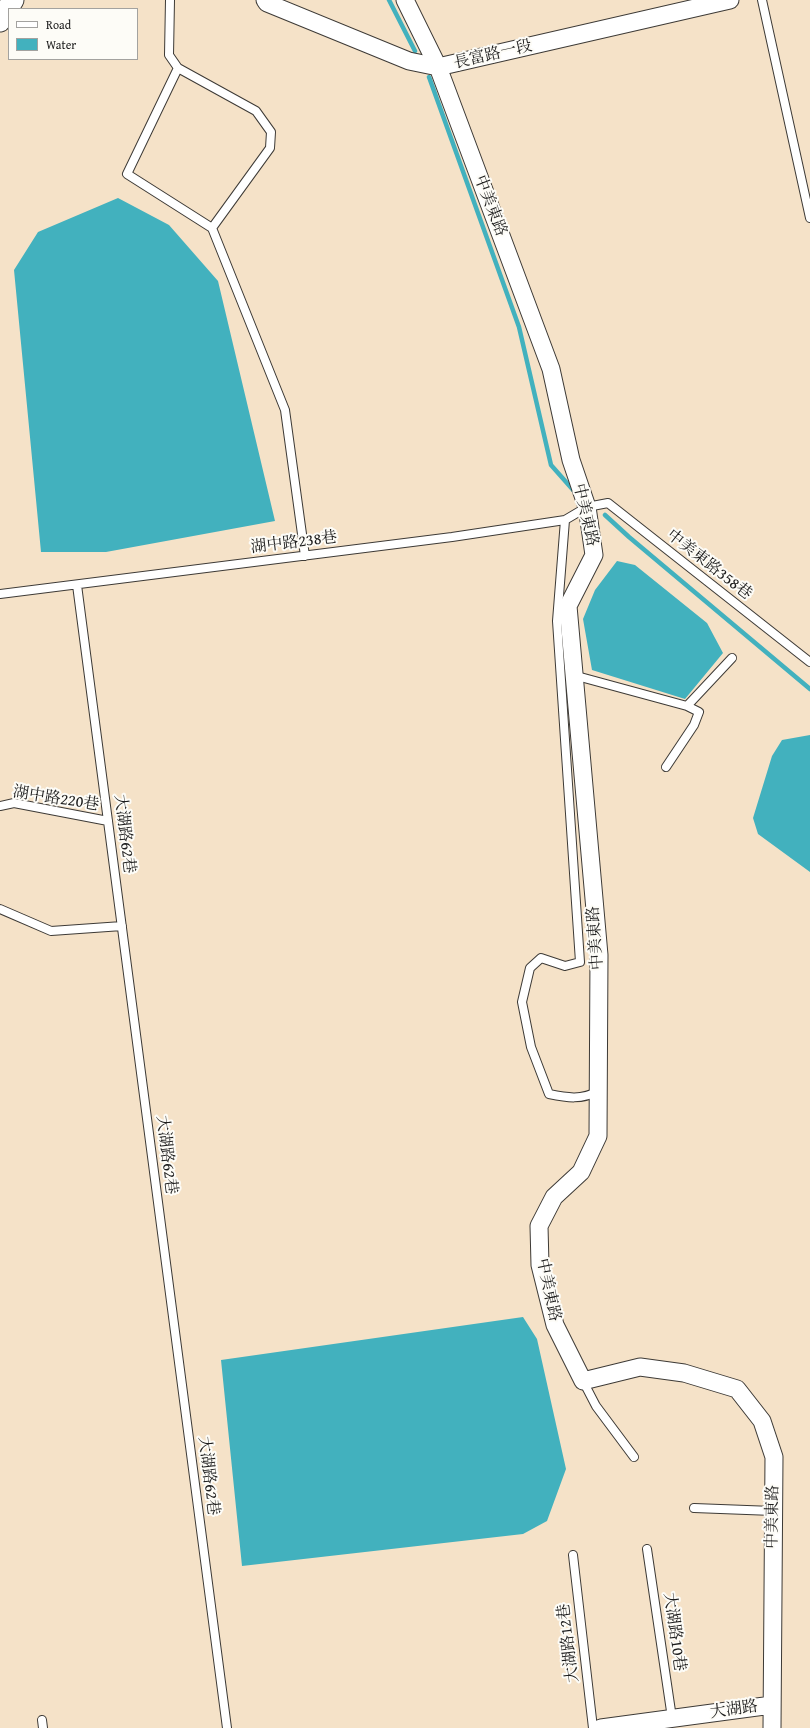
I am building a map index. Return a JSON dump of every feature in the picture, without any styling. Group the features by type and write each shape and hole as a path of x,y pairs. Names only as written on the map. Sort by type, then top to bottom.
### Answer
{"street":[{"path":"0,21 12,0"},
{"name":"中美東路","path":"405,0 438,67 551,369 571,460 587,507 594,555 568,606 599,955 598,1136 581,1172 554,1196 539,1226 540,1265 555,1325 583,1381 640,1367 684,1374 737,1389 762,1421 774,1457 772,1728"},
{"name":"長富路一段","path":"264,1 409,62 438,67 730,0"},
{"name":"大湖路","path":"600,1728 772,1705"}],"lane":[{"path":"170,0 169,55 178,68 256,111 271,132 270,148 212,228"},
{"path":"762,0 810,218"},
{"path":"178,68 127,174 212,228 284,410 305,556"},
{"name":"中美東路358巷","path":"587,507 608,503 810,662"},
{"name":"湖中路238巷","path":"0,594 305,556 565,520 587,507"},
{"path":"565,520 557,621 580,962 565,966 541,958 530,968 522,1002 531,1047 549,1094 570,1098 588,1097 599,1091"},
{"name":"大湖路62巷","path":"77,585 227,1728"},
{"path":"688,706 732,658"},
{"path":"573,675 688,706 699,712 694,725 666,767"},
{"name":"湖中路220巷","path":"0,806 14,803 108,821"},
{"path":"0,909 51,932 122,926"},
{"path":"583,1381 596,1406 634,1457"},
{"path":"694,1508 773,1511"},
{"name":"大湖路10巷","path":"647,1549 672,1718"},
{"name":"大湖路12巷","path":"572,1555 593,1728"}],"water":[{"path":"118,198 169,225 218,281 275,521 106,552 41,552 14,270 38,232"},
{"path":"617,561 635,565 707,623 723,653 685,699 592,670 583,619 595,590"},
{"path":"810,735 810,872 758,834 753,818 772,756 782,740"},
{"path":"523,1317 537,1339 566,1469 547,1521 523,1534 242,1566 221,1360"}],"waterway":[{"path":"389,0 415,51"},
{"path":"429,77 519,327 551,465 574,491"},
{"path":"605,515 629,537 810,689"}]}
